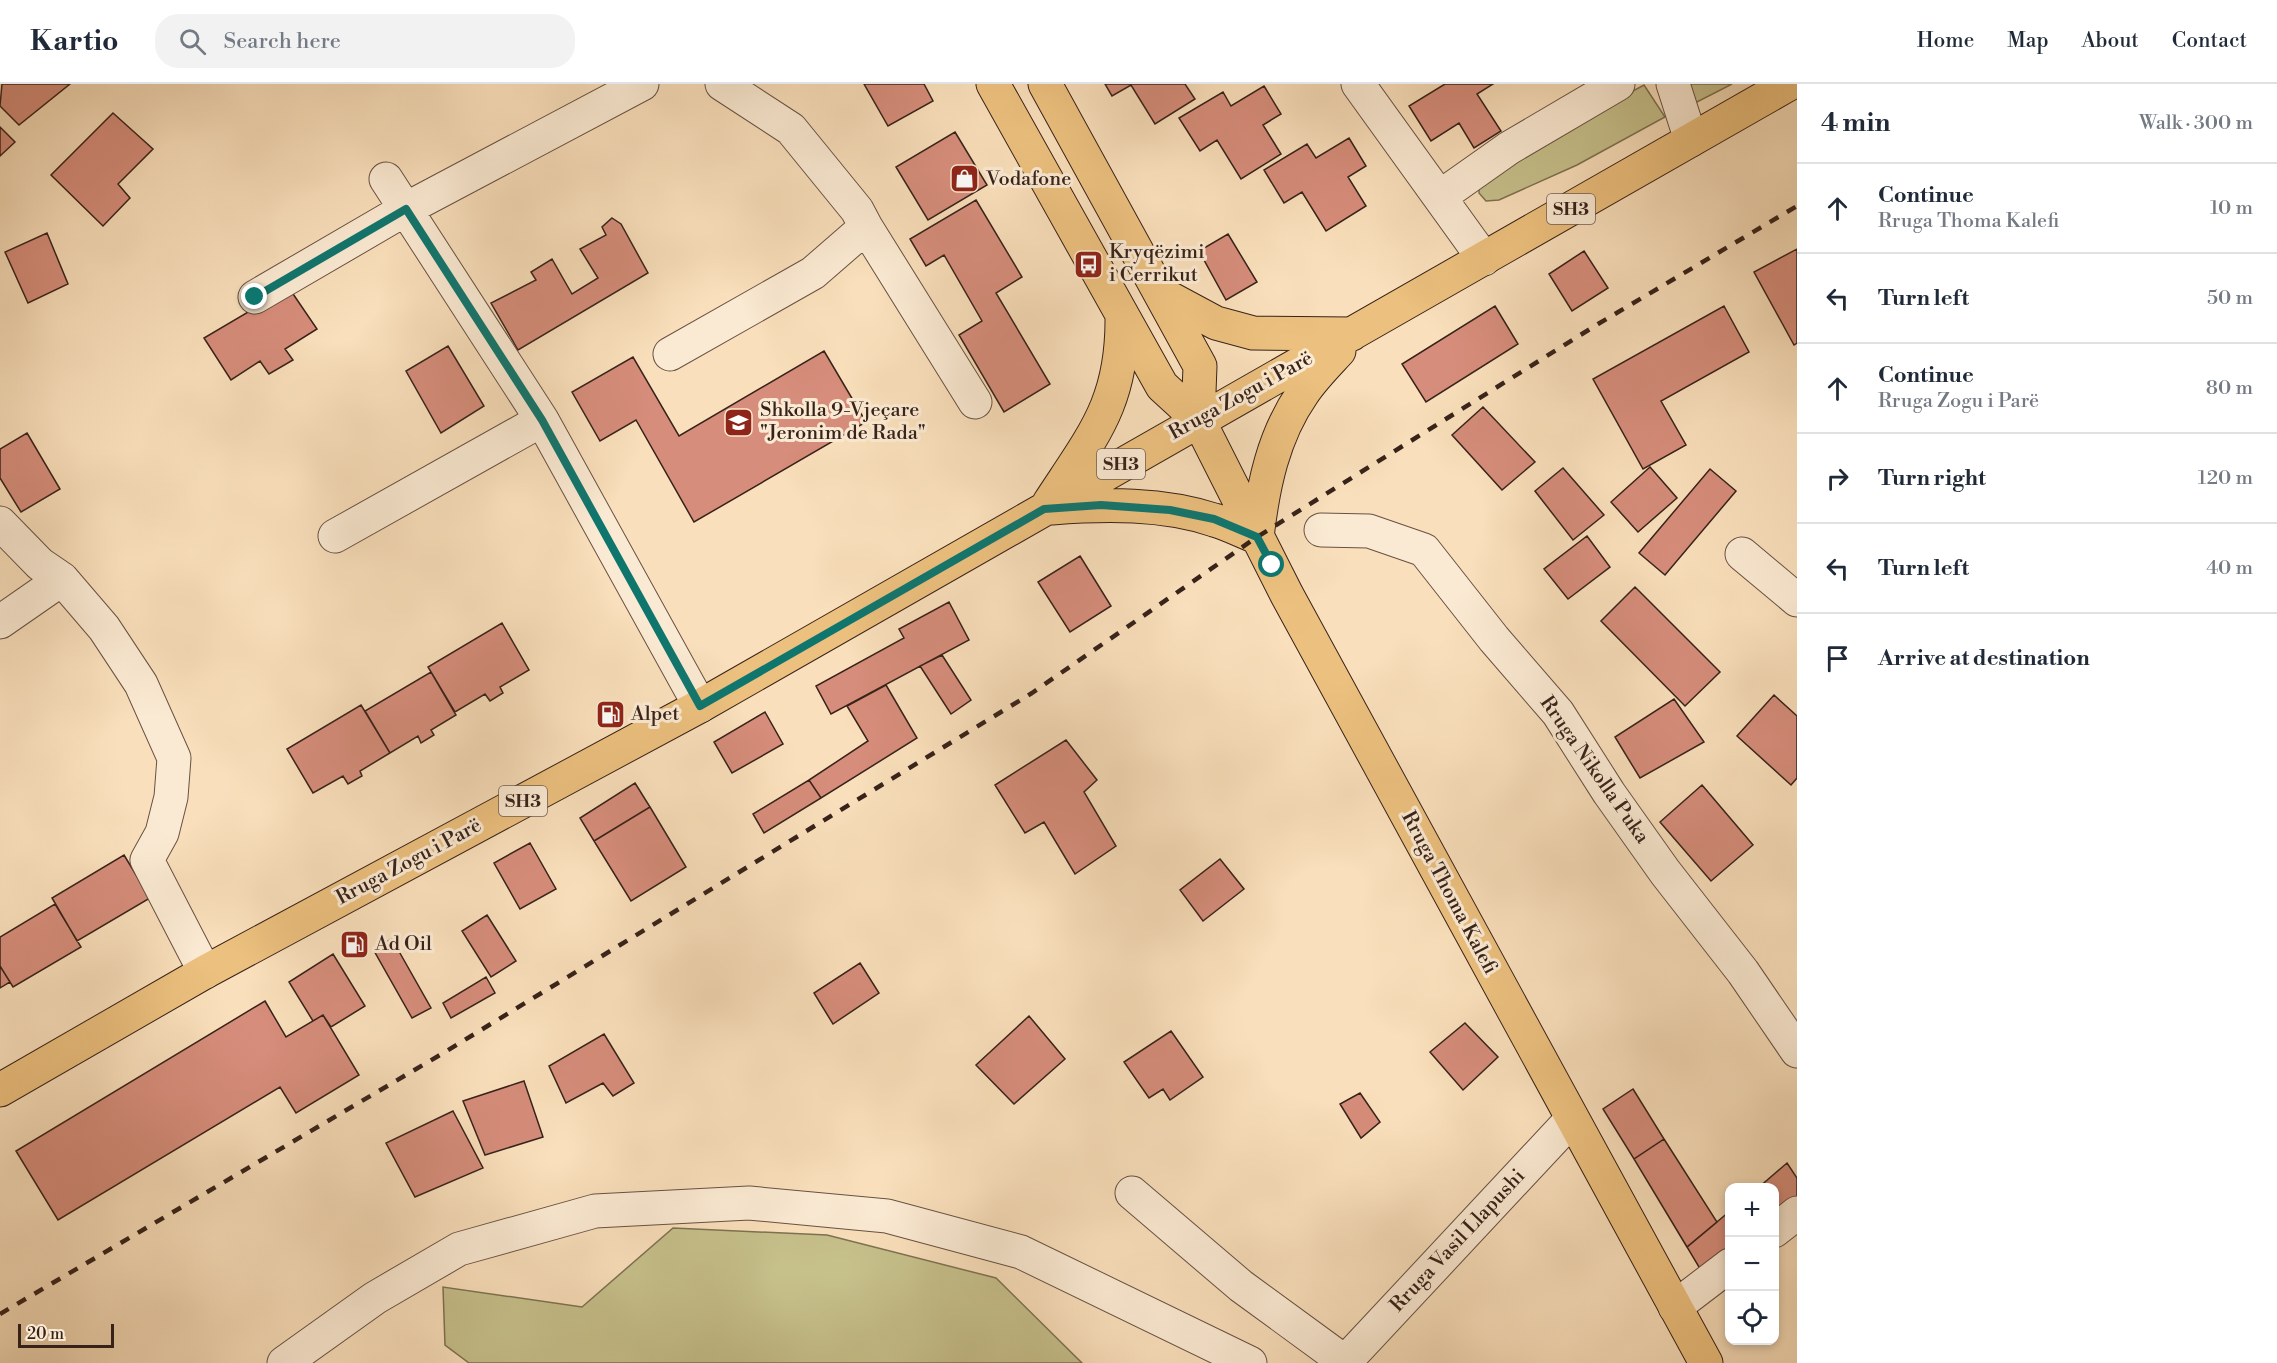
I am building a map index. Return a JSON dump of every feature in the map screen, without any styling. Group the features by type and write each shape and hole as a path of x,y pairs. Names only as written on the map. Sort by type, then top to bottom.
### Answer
{"main road":[{"name":"Rruga Thoma Kalefi","path":"993,84 1162,386 1198,419 1257,537 1706,1363"},
{"name":"Rruga Thoma Kalefi","path":"1045,84 1200,366 1198,419"},
{"name":"Rruga Zogu i Parë","path":"0,1090 206,972 700,706 1198,419 1354,334 1789,84"},
{"path":"1162,294 1216,323 1253,333 1354,334"},
{"path":"1044,509 1107,410 1120,365 1122,316"},
{"path":"1044,509 1101,505 1170,510 1214,519 1257,537 1263,490 1277,441 1303,393 1354,334"}],"street":[{"path":"255,297 406,209 642,84"},
{"path":"722,84 791,129 856,210 975,402"},
{"path":"1358,84 1441,196 1484,259"},
{"path":"1441,196 1509,148 1618,84"},
{"path":"1674,84 1691,140"},
{"path":"386,179 542,420 700,706"},
{"path":"670,354 813,273 866,227"},
{"path":"335,536 542,420"},
{"path":"0,523 40,564 62,579 104,628 141,684 174,758 171,797 162,833 147,860 206,972"},
{"name":"Rruga Nikolla Puka","path":"1321,530 1369,531 1424,550 1494,639 1558,713 1665,872 1743,972 1797,1051"},
{"path":"1742,554 1797,600"},
{"path":"0,622 62,579"},
{"name":"Rruga Vasil Llapushi","path":"1345,1363 1572,1120"},
{"path":"1132,1193 1241,1286 1345,1363"},
{"path":"284,1363 375,1298 459,1249 595,1211 748,1203 887,1216 1021,1252 1250,1363"},
{"path":"1779,1226 1797,1213"},
{"path":"1675,1307 1725,1269"}],"shaded area":[{"path":"1684,84 1732,84 1695,103"},
{"path":"1644,85 1665,117 1577,165 1499,200 1486,201 1479,193 1479,187 1546,138"},
{"path":"673,1228 827,1235 996,1278 1082,1363 469,1363 445,1345 443,1287 582,1307"}],"building":[{"path":"2,84 70,84 19,125 0,106"},
{"path":"864,84 924,84 933,101 888,126"},
{"path":"1105,84 1185,84 1195,99 1155,124 1131,85 1112,96"},
{"path":"1445,84 1493,84 1477,94 1501,131 1474,148 1459,123 1431,141 1409,106"},
{"path":"1264,86 1281,114 1263,125 1281,154 1241,179 1217,140 1200,151 1179,118 1223,92 1231,106"},
{"path":"113,113 153,149 118,184 130,198 103,226 51,175"},
{"path":"0,127 15,142 0,156"},
{"path":"955,132 987,185 928,220 896,167"},
{"path":"1349,138 1366,166 1348,177 1366,206 1326,231 1302,192 1284,203 1264,170 1307,144 1316,158"},
{"path":"976,200 1022,277 996,293 1050,384 1004,412 959,335 982,321 944,255 926,266 910,239"},
{"path":"612,218 621,224 648,273 518,350 491,303 536,280 531,272 552,259 572,294 598,278 580,249 606,235 602,227"},
{"path":"47,233 68,284 28,303 5,252"},
{"path":"1228,234 1257,282 1226,300 1199,251"},
{"path":"1797,249 1797,343 1794,345 1754,272"},
{"path":"1584,251 1608,288 1572,311 1549,274"},
{"path":"289,288 317,329 285,349 293,360 269,374 260,361 231,380 204,338"},
{"path":"1495,306 1518,344 1426,402 1402,364"},
{"path":"1724,306 1749,352 1661,401 1686,445 1643,469 1593,379"},
{"path":"448,346 484,406 441,433 406,371"},
{"path":"824,351 866,422 694,522 636,420 600,441 572,392 633,357 679,436"},
{"path":"1483,407 1535,462 1502,490 1452,435"},
{"path":"27,433 60,489 21,512 0,478 0,449"},
{"path":"1650,467 1677,498 1638,532 1611,502"},
{"path":"1563,468 1604,515 1573,540 1535,491"},
{"path":"1710,469 1736,491 1665,575 1639,553"},
{"path":"1587,536 1610,567 1568,599 1544,569"},
{"path":"1080,556 1111,606 1070,632 1038,582"},
{"path":"1635,587 1720,672 1685,706 1601,621"},
{"path":"949,602 969,640 831,714 816,686 904,638 899,629"},
{"path":"502,623 529,670 500,687 503,693 490,701 485,694 455,712 428,667"},
{"path":"942,655 971,700 951,714 920,666"},
{"path":"431,672 456,715 431,730 434,735 421,743 418,736 390,753 365,711"},
{"path":"886,685 917,738 821,798 809,780 868,741 847,706"},
{"path":"1774,695 1797,716 1797,778 1791,785 1737,736"},
{"path":"1674,699 1704,742 1640,778 1615,737"},
{"path":"361,705 390,753 360,771 362,776 348,784 343,776 313,793 287,749"},
{"path":"765,712 783,744 732,773 714,742"},
{"path":"1066,740 1097,780 1084,792 1116,846 1075,874 1044,822 1025,833 995,785"},
{"path":"809,780 821,798 764,833 753,814"},
{"path":"635,783 650,807 594,841 580,818"},
{"path":"1702,785 1753,845 1711,881 1660,822"},
{"path":"650,807 686,867 631,901 594,841"},
{"path":"530,843 556,889 520,909 494,863"},
{"path":"124,855 150,898 77,941 52,898"},
{"path":"1220,859 1244,889 1203,921 1180,890"},
{"path":"55,904 81,947 13,987 0,966 0,937"},
{"path":"487,915 516,961 491,977 462,931"},
{"path":"392,939 431,1008 412,1018 373,949"},
{"path":"333,954 365,1006 331,1027 323,1015 313,1021 289,982"},
{"path":"860,963 879,993 833,1024 814,993"},
{"path":"0,966 10,982 0,988"},
{"path":"486,977 495,993 451,1018 443,1003"},
{"path":"265,1001 286,1037 323,1015 359,1075 296,1113 280,1087 58,1220 16,1151"},
{"path":"1029,1016 1065,1059 1014,1104 976,1065"},
{"path":"1465,1023 1498,1057 1463,1090 1430,1052"},
{"path":"1171,1031 1203,1077 1170,1100 1163,1089 1149,1098 1124,1062"},
{"path":"604,1034 634,1083 613,1096 603,1083 566,1103 549,1066"},
{"path":"524,1081 543,1137 485,1155 463,1101"},
{"path":"1633,1089 1664,1139 1634,1159 1603,1109"},
{"path":"1360,1093 1380,1122 1361,1138 1340,1104"},
{"path":"453,1111 483,1168 415,1197 386,1143"},
{"path":"1664,1139 1717,1222 1687,1247 1634,1159"},
{"path":"1787,1163 1797,1178 1797,1197 1779,1212 1779,1183 1764,1183"},
{"path":"1725,1215 1725,1259 1705,1277 1687,1247"}],"railway":[{"path":"0,1314 445,1052 1032,693 1257,537 1598,324 1797,206"}],"place":[{"name":"Vodafone","path":"965,179"},
{"name":"Kryqëzimi i Cerrikut","path":"1088,264"},
{"name":"Shkolla 9-Vjeçare \"Jeronim de Rada\"","path":"739,422"},
{"name":"Alpet","path":"610,714"},
{"name":"Ad Oil","path":"354,944"}],"route":[{"path":"255,297 406,209 542,420 700,706 1044,509 1101,505 1170,510 1214,519 1257,537 1272,565"}]}
